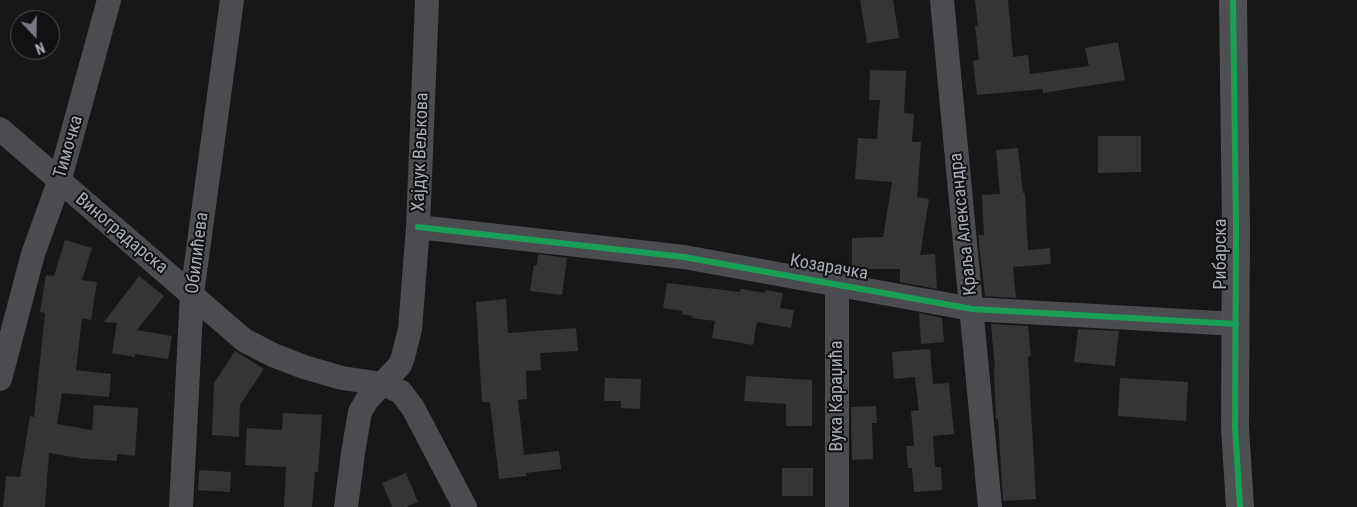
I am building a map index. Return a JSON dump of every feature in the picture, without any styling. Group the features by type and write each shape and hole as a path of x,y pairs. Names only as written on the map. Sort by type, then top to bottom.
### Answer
{"main road":[{"name":"Рибарска","path":"1233,0 1236,209 1235,442 1240,507"}],"street":[{"name":"Тимочка","path":"0,379 33,254 59,182 109,0"},
{"name":"Обилићева","path":"181,507 192,294 232,0"},
{"name":"Хајдук Вељкова","path":"346,507 360,412 367,400 400,365 410,328 418,226 427,0"},
{"name":"Краља Александра","path":"942,0 990,507"},
{"name":"Виноградарска","path":"0,129 244,340 273,355 304,367 342,378 383,384"},
{"name":"Козарачка","path":"418,226 684,257 972,309 1236,324"},
{"name":"Вука Караџића","path":"837,285 837,507"},
{"path":"383,384 401,392 414,408 465,507"}],"building":[{"path":"860,0 893,0 899,38 867,43"},
{"path":"975,0 1008,0 1013,57 1028,55 1030,74 1089,66 1085,48 1118,42 1125,80 1043,93 1043,89 977,95 973,61 979,60 975,26 978,26"},
{"path":"870,70 906,71 904,113 914,114 912,142 921,142 917,197 929,199 920,255 935,254 937,289 900,282 900,269 852,269 852,238 883,237 892,182 855,179 858,138 877,139 880,100 869,100"},
{"path":"1098,136 1141,136 1141,172 1098,173"},
{"path":"1018,148 1023,193 1025,193 1028,250 1050,248 1051,264 1013,267 1016,298 985,296 978,235 984,235 982,195 1000,194 996,150"},
{"path":"65,240 92,248 82,280 97,282 91,320 82,318 76,370 111,374 109,397 62,393 57,424 92,430 94,405 138,408 135,456 117,454 117,461 49,453 45,507 3,507 6,476 20,477 30,416 34,417 45,313 40,312 46,275 54,276"},
{"path":"538,254 567,258 562,295 530,291 534,265 537,265"},
{"path":"139,276 164,296 137,330 172,336 168,359 135,354 135,357 112,353 117,323 104,322"},
{"path":"667,283 740,292 741,289 765,293 765,290 783,293 780,308 794,310 791,328 757,322 753,345 712,338 715,321 692,318 693,316 682,314 682,311 663,308"},
{"path":"506,299 508,333 576,328 578,351 540,353 541,370 526,371 527,399 518,400 524,455 559,451 561,469 526,473 527,476 499,479 490,402 482,402 476,302"},
{"path":"919,313 942,318 944,342 921,344"},
{"path":"991,324 1028,326 1031,356 1028,357 1036,499 1003,501"},
{"path":"1078,329 1119,331 1115,366 1074,362"},
{"path":"930,349 933,384 949,383 954,434 933,436 935,467 941,467 942,490 914,492 912,468 908,468 906,446 914,446 911,411 919,410 915,377 894,379 892,352"},
{"path":"235,351 264,369 240,405 239,437 212,435 214,383"},
{"path":"746,376 812,380 812,426 786,426 786,404 744,401"},
{"path":"605,378 641,379 640,409 621,408 621,401 604,401"},
{"path":"1120,378 1188,382 1186,421 1118,416"},
{"path":"876,406 877,423 872,423 873,459 852,460 851,407"},
{"path":"283,413 322,415 318,472 315,472 312,507 284,507 286,467 245,465 247,428 282,430"},
{"path":"782,468 813,468 813,496 782,496"},
{"path":"199,470 231,472 230,492 198,490"},
{"path":"406,473 418,502 406,507 392,507 382,483"}],"cycle path":[{"path":"1233,0 1236,228 1235,427 1240,507"},
{"path":"418,227 684,257 972,309 1236,324"}]}
